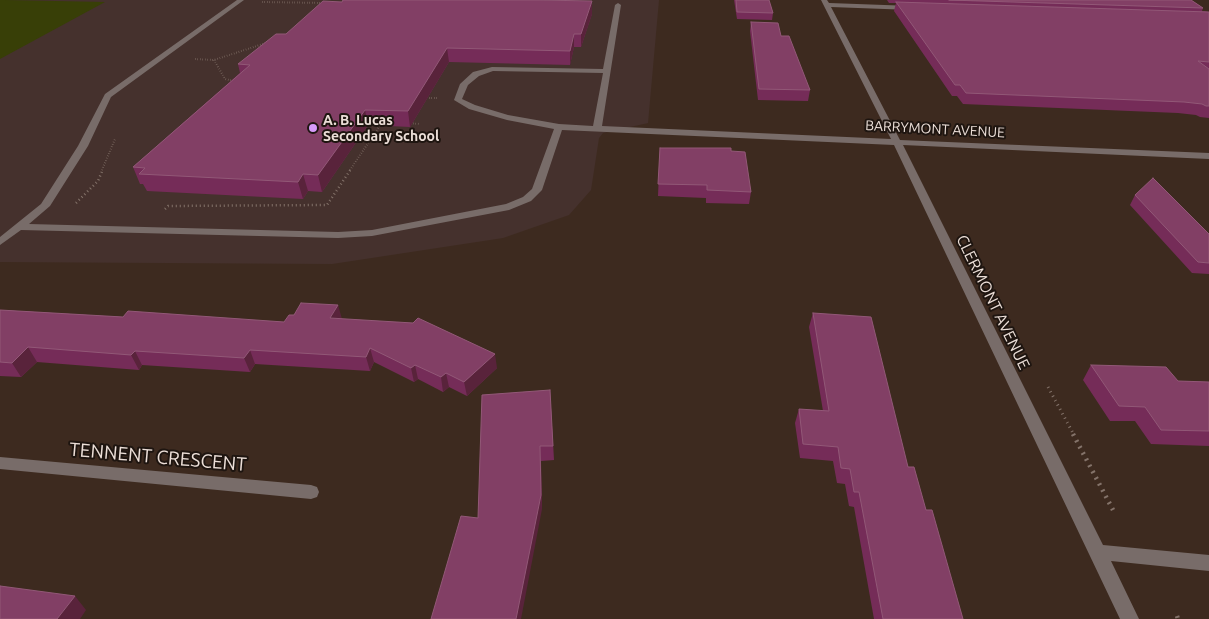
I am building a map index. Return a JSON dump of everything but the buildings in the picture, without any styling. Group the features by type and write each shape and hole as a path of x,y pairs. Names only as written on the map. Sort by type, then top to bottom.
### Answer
{"street":[{"path":"0,242 45,206 83,146 108,96 241,0"},
{"path":"826,2 915,8"},
{"name":"CLERMONT AVENUE","path":"826,2 898,141 1130,619"},
{"path":"597,128 618,5"},
{"name":"BARRYMONT AVENUE","path":"607,70 492,69 476,74 464,84 458,100 472,108 559,127 660,130 1209,156"},
{"path":"19,227 338,234 391,229 509,207 527,199 537,190 559,127"},
{"name":"TENNENT CRESCENT","path":"0,463 312,492"},
{"path":"1097,552 1209,563"}],"path":[{"path":"254,2 324,3"},
{"path":"190,59 214,60 269,43"},
{"path":"214,60 225,79 239,81"},
{"path":"423,98 440,98 442,103"},
{"path":"164,210 168,206 327,205 382,123"},
{"path":"401,123 420,124"},
{"path":"71,209 98,181 115,138"}],"shaded area":[{"name":"A. B. Lucas Secondary School","path":"0,0 659,0 648,123 603,133 599,138 591,190 569,215 503,238 332,264 0,262"}],"green space":[{"path":"0,0 5,0 105,2 0,59"}],"place":[{"name":"A. B. Lucas Secondary School","path":"313,128"}]}
